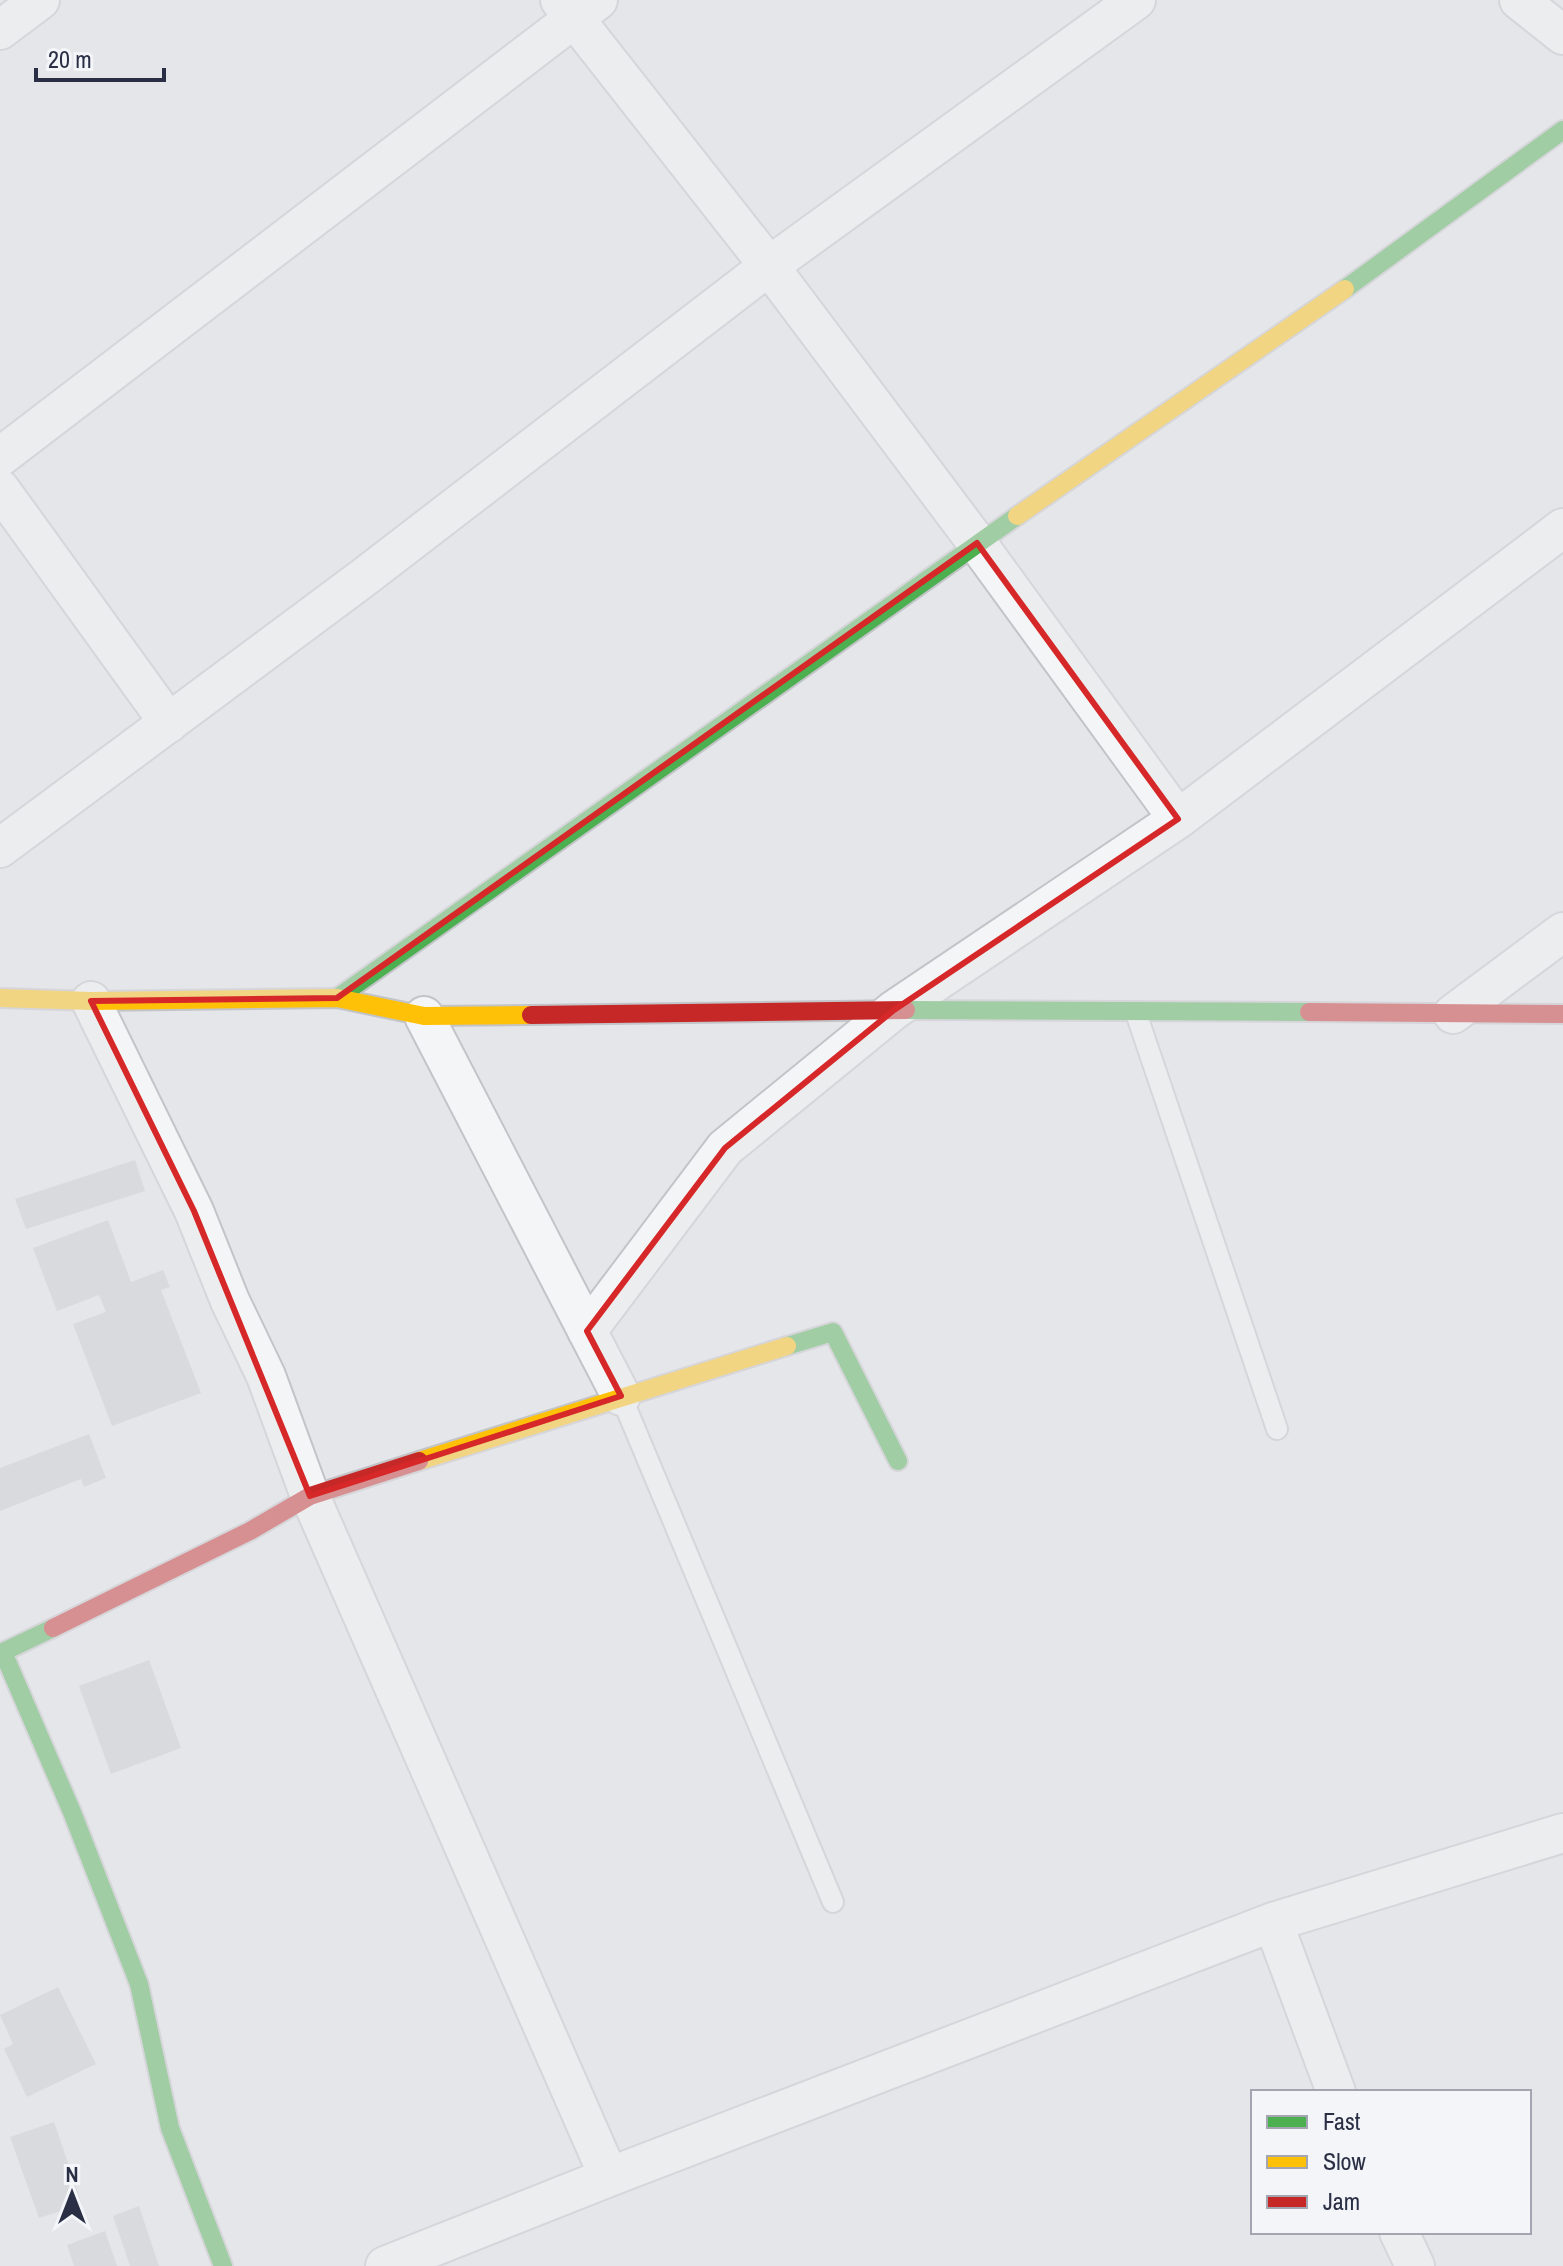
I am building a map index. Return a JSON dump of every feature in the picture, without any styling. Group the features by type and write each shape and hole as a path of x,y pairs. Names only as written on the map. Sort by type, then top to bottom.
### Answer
{"street":[{"path":"0,30 40,0"},
{"path":"0,848 363,578 769,266 1136,0"},
{"path":"1519,0 1563,35"},
{"path":"0,457 577,6 977,543 1178,819"},
{"path":"337,998 977,543 1336,295 1563,130"},
{"path":"0,489 169,723"},
{"path":"587,1331 725,1148 894,1010 1178,819 1563,528"},
{"path":"1453,1014 1563,932"},
{"path":"0,998 91,1001 337,998 424,1016 894,1010 1563,1014"},
{"path":"91,1001 194,1211 230,1301 266,1376 310,1496 609,2177"},
{"path":"424,1016 621,1396"},
{"path":"223,2266 170,2128 139,1984 72,1812 1,1651 224,1544 310,1496 833,1332 898,1461"},
{"path":"385,2266 1273,1922 1563,1833"},
{"path":"1273,1922 1335,2090"},
{"path":"1400,2234 1415,2266"}],"lane":[{"path":"1136,1013 1277,1429"},
{"path":"621,1396 833,1902"}],"highlighted area":[{"path":"977,543 1178,819 894,1010 725,1148 587,1331 621,1396 310,1496 194,1211 91,1001 337,998"}],"building":[{"path":"135,1160 145,1191 26,1229 15,1199"},
{"path":"108,1220 131,1282 163,1270 170,1287 161,1290 201,1393 112,1426 73,1324 106,1312 99,1295 57,1311 33,1248"},
{"path":"89,1434 106,1478 84,1487 81,1479 0,1511 0,1468"},
{"path":"149,1660 181,1748 111,1774 79,1686"},
{"path":"58,1987 96,2064 27,2097 4,2049 13,2044 0,2015"},
{"path":"54,2122 82,2204 39,2218 10,2137"},
{"path":"139,2206 159,2266 130,2266 113,2216"},
{"path":"105,2231 117,2266 74,2266 67,2245"}],"traffic: fast":[{"path":"1345,289 1563,130"},
{"path":"337,998 1017,516"},
{"path":"906,1010 1309,1012"},
{"path":"787,1346 833,1332 898,1461"},
{"path":"53,1628 3,1652 72,1812 139,1984 170,2128 223,2266"}],"traffic: slow":[{"path":"1017,516 1345,289"},
{"path":"0,998 91,1001 337,998 424,1016 531,1015"},
{"path":"419,1461 787,1346"}],"traffic: jam":[{"path":"531,1015 906,1010"},
{"path":"1309,1012 1563,1014"},
{"path":"53,1628 250,1531 310,1496 419,1461"}]}
